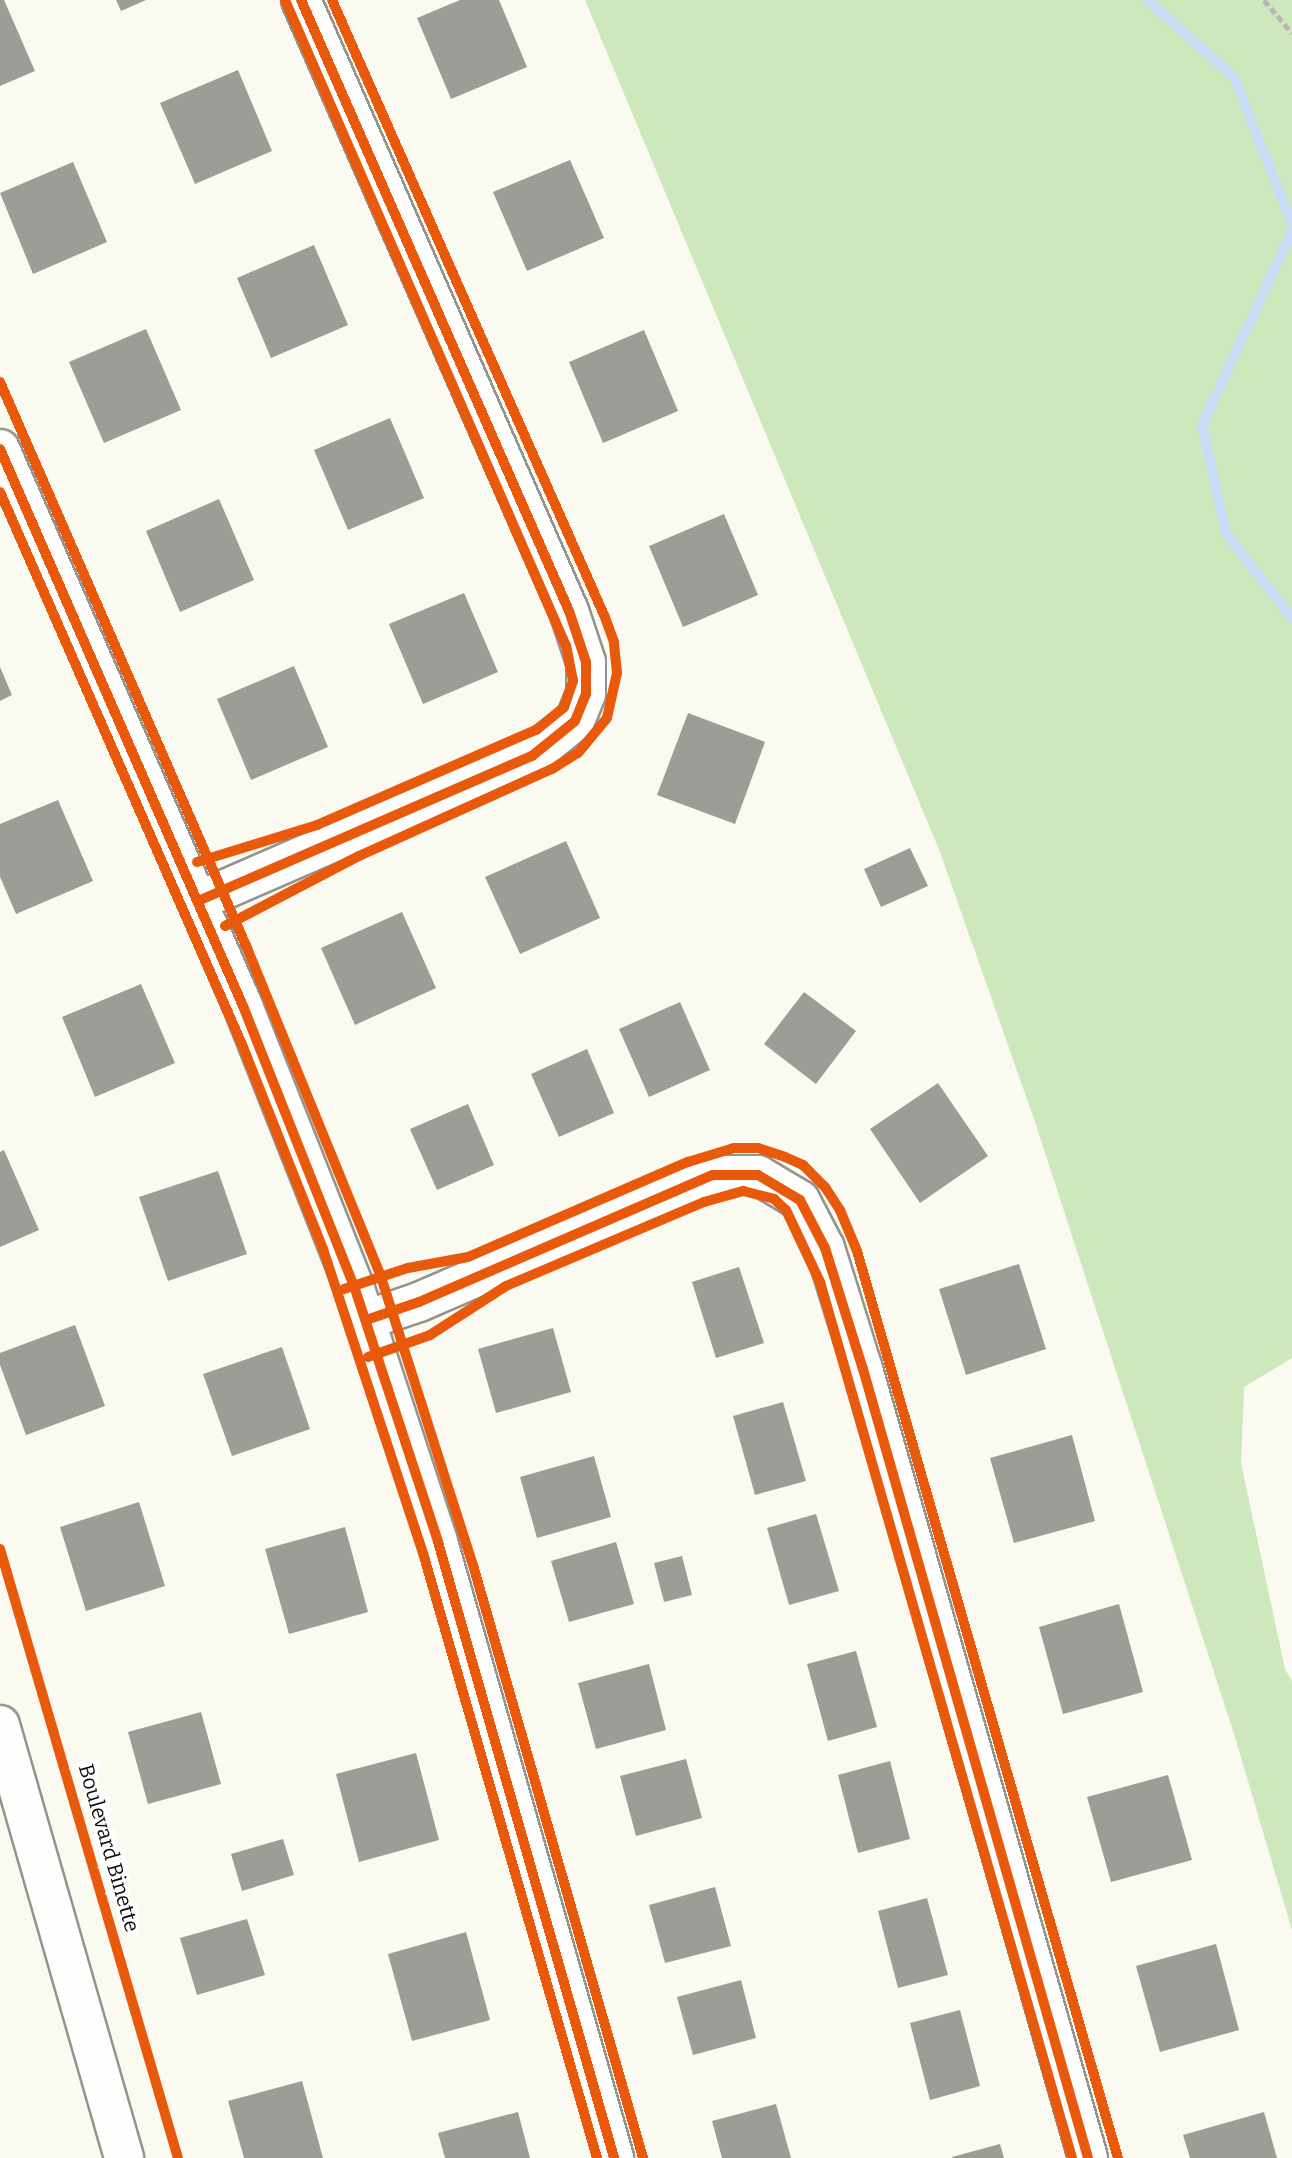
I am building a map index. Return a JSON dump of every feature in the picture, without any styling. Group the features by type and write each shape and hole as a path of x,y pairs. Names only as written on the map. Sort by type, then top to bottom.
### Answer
{"street":[{"path":"198,901 532,757 575,722 586,694 586,662 569,611 301,0"},
{"path":"0,449 198,901 299,1142 366,1320 441,1554 614,2158"},
{"path":"366,1320 419,1302 713,1175 758,1175 800,1200 822,1240 863,1369 1088,2158"},
{"path":"0,1725 124,2158"},
{"path":"0,1814 98,2158"}],"path":[{"path":"1264,0 1292,33"}],"green space":[{"path":"585,0 1292,0 1292,1358 1244,1387 1241,1463 1285,1669 1292,1681 1292,1930 1235,1737 1035,1122 940,852"}],"building":[{"path":"0,0 4,0 35,71 0,86"},
{"path":"116,0 146,0 121,11"},
{"path":"460,0 499,0 527,67 451,99 417,18"},
{"path":"238,70 272,151 195,184 160,103"},
{"path":"570,160 604,238 527,271 493,192"},
{"path":"73,162 107,242 33,274 0,193"},
{"path":"314,245 348,325 271,358 237,278"},
{"path":"146,329 181,410 104,443 69,362"},
{"path":"644,330 678,411 603,443 569,362"},
{"path":"390,418 424,498 348,530 314,450"},
{"path":"219,499 254,580 180,612 146,531"},
{"path":"724,514 758,595 683,627 649,546"},
{"path":"464,593 498,672 423,704 389,624"},
{"path":"294,666 328,747 251,780 217,699"},
{"path":"0,667 12,695 0,701"},
{"path":"688,713 765,742 735,824 657,795"},
{"path":"58,800 93,881 16,914 0,877 0,824"},
{"path":"566,841 600,918 520,954 485,877"},
{"path":"910,848 928,886 881,907 864,869"},
{"path":"402,912 436,988 355,1025 321,948"},
{"path":"141,984 175,1063 95,1097 62,1017"},
{"path":"804,992 856,1031 816,1084 764,1044"},
{"path":"680,1002 710,1070 649,1097 619,1029"},
{"path":"587,1049 614,1113 559,1137 531,1074"},
{"path":"938,1083 988,1156 920,1203 870,1129"},
{"path":"468,1104 494,1165 437,1190 410,1129"},
{"path":"4,1150 39,1230 0,1247 0,1152"},
{"path":"218,1171 247,1254 168,1281 139,1197"},
{"path":"1019,1264 1046,1349 966,1375 939,1289"},
{"path":"739,1267 764,1343 716,1358 692,1282"},
{"path":"75,1325 105,1406 26,1435 0,1365 0,1353"},
{"path":"553,1328 571,1392 496,1413 478,1349"},
{"path":"282,1347 310,1429 232,1456 203,1374"},
{"path":"783,1402 806,1481 755,1495 733,1416"},
{"path":"1072,1435 1095,1521 1014,1543 990,1458"},
{"path":"594,1456 611,1517 537,1538 520,1477"},
{"path":"139,1502 165,1586 86,1611 60,1527"},
{"path":"816,1514 839,1591 789,1605 767,1528"},
{"path":"345,1527 368,1612 289,1634 265,1549"},
{"path":"616,1542 634,1604 569,1622 551,1561"},
{"path":"682,1556 692,1595 664,1602 654,1563"},
{"path":"1119,1604 1143,1692 1063,1714 1039,1627"},
{"path":"856,1651 877,1727 828,1741 807,1664"},
{"path":"649,1664 666,1730 596,1749 578,1683"},
{"path":"201,1712 221,1784 148,1804 128,1732"},
{"path":"416,1753 439,1840 359,1862 336,1774"},
{"path":"686,1759 702,1818 636,1836 620,1776"},
{"path":"890,1761 910,1839 858,1853 838,1775"},
{"path":"1168,1775 1192,1860 1111,1882 1087,1797"},
{"path":"283,1839 294,1875 242,1891 231,1854"},
{"path":"715,1887 731,1946 665,1963 649,1905"},
{"path":"927,1898 948,1975 898,1988 878,1911"},
{"path":"247,1919 265,1975 197,1995 180,1938"},
{"path":"466,1932 490,2020 412,2041 388,1954"},
{"path":"1216,1944 1239,2030 1160,2052 1136,1966"},
{"path":"741,1980 756,2038 693,2055 677,1997"},
{"path":"960,2010 980,2086 930,2100 910,2023"},
{"path":"302,2081 323,2158 244,2158 228,2101"},
{"path":"776,2104 791,2158 722,2158 712,2121"},
{"path":"518,2112 530,2158 445,2158 438,2133"},
{"path":"1264,2112 1277,2158 1190,2158 1183,2135"},
{"path":"1000,2144 1004,2158 952,2158 952,2157"}],"waterway":[{"path":"1147,0 1234,77 1292,224"},
{"path":"1292,231 1202,425 1226,533 1292,618"}],"cycle path":[{"path":"197,862 317,825 536,730 564,707 573,681 566,646 285,0"},
{"path":"198,901 532,756 575,721 586,694 586,662 569,611 301,0"},
{"path":"225,926 359,856 552,769 578,753 607,718 617,673 614,642 604,615 332,0"},
{"path":"0,382 247,948 381,1277 473,1565 643,2158"},
{"path":"0,449 243,1006 354,1286 438,1542 614,2158"},
{"path":"0,492 243,1047 323,1249 425,1560 597,2158"},
{"path":"344,1289 408,1268 468,1257 688,1162 734,1148 758,1148 785,1157 803,1165 825,1187 840,1210 857,1251 1118,2158"},
{"path":"366,1320 419,1302 713,1175 758,1175 800,1200 825,1248 863,1369 1088,2158"},
{"path":"368,1357 430,1335 506,1286 704,1202 743,1191 774,1199 786,1210 820,1282 1072,2158"},
{"name":"Boulevard Binette","path":"0,1549 178,2158"}]}
